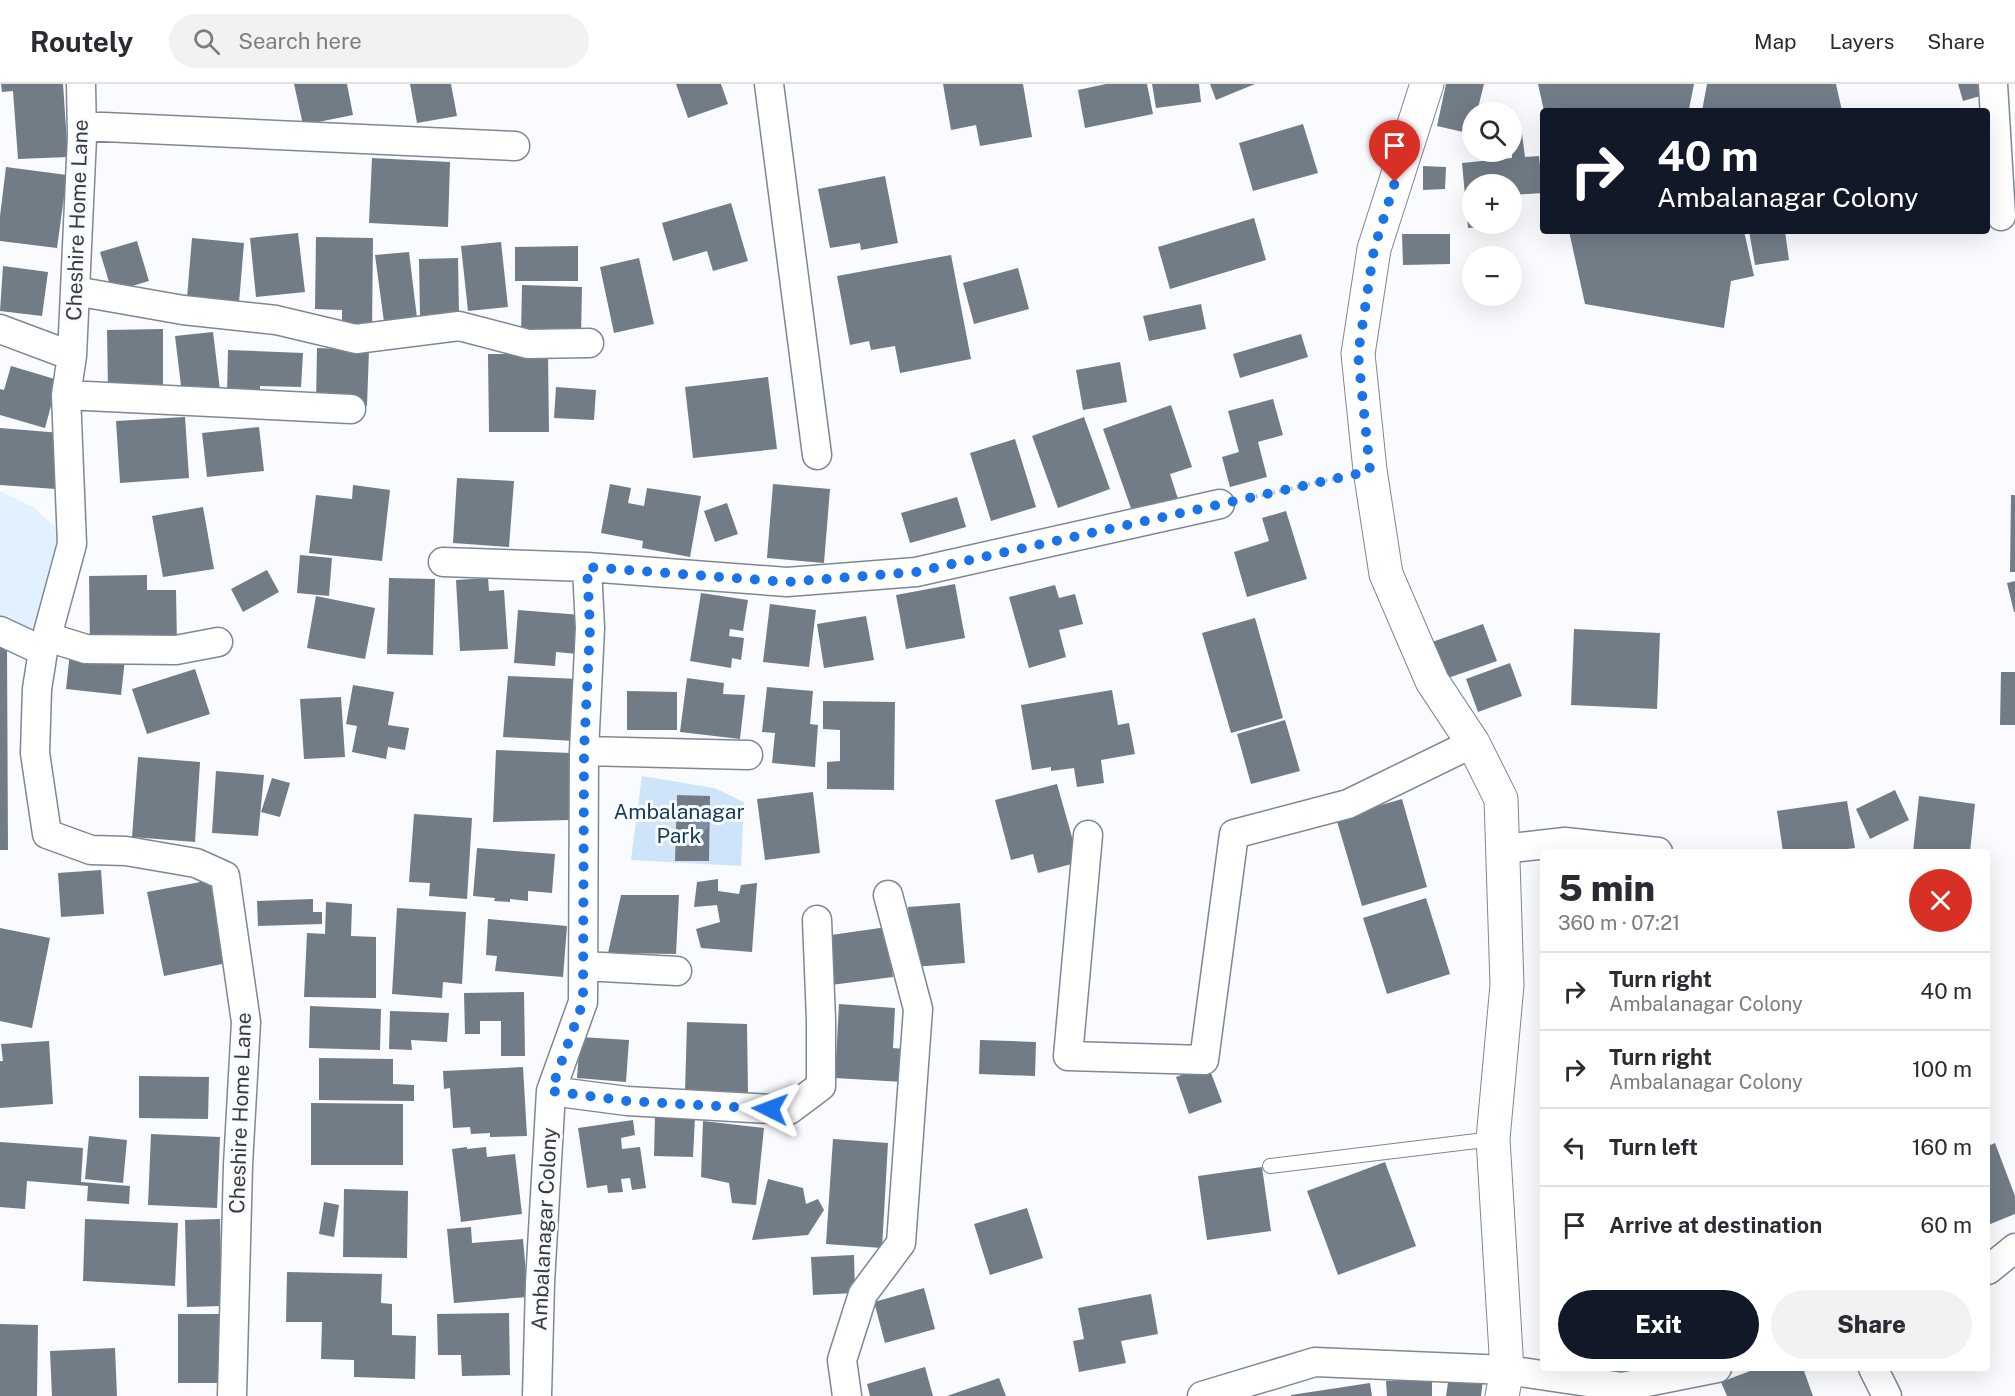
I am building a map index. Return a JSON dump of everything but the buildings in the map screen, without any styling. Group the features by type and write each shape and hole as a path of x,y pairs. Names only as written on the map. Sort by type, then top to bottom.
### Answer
{"main road":[{"path":"1427,84 1374,249 1358,354 1370,471 1386,574 1432,681 1473,743 1500,799 1508,985 1493,1139 1504,1383"}],"street":[{"name":"Cheshire Home Lane","path":"81,84 82,126 72,356 66,395 72,544 45,644 37,689 35,753 47,834 91,850 126,851 196,863 225,876 246,1022 238,1165 232,1396"},
{"path":"769,84 817,454"},
{"path":"1994,84 2001,216"},
{"path":"82,126 515,146"},
{"path":"75,291 183,310 276,320 356,339 459,326 528,344 589,343"},
{"name":"Cheshire Home Lane","path":"0,329 72,356"},
{"path":"66,395 351,409"},
{"path":"443,562 587,567 787,582 916,572 1220,504"},
{"name":"Ambalanagar Colony","path":"537,1396 540,1283 551,1091 583,1002 584,751 590,628 587,567"},
{"path":"0,631 45,644 86,649 176,650 218,642"},
{"path":"1088,835 1068,1056 1204,1060 1234,834 1348,804 1473,743"},
{"path":"584,751 748,755"},
{"path":"1503,849 1565,842 1630,849"},
{"path":"847,1396 842,1360 863,1294 902,1243 918,1009 888,894"},
{"path":"551,1091 627,1101 789,1110 821,1086 817,920"},
{"path":"583,966 677,971"},
{"path":"1990,1268 2015,1248"},
{"path":"1202,1396 1315,1362 1504,1383 1622,1387 1702,1371"},
{"path":"1875,1371 1887,1396"}],"lane":[{"path":"1270,1166 1493,1139"}],"path":[{"path":"1220,504 1370,471"}],"shaded area":[{"path":"0,491 33,507 86,555 50,639 0,621"}],"green space":[{"name":"Ambalanagar Park","path":"642,776 714,788 744,802 741,866 631,860"}],"route":[{"path":"770,1109 627,1101 551,1091 583,1002 584,751 590,628 587,567 787,582 916,572 1370,471 1358,354 1374,249 1395,182"}]}
